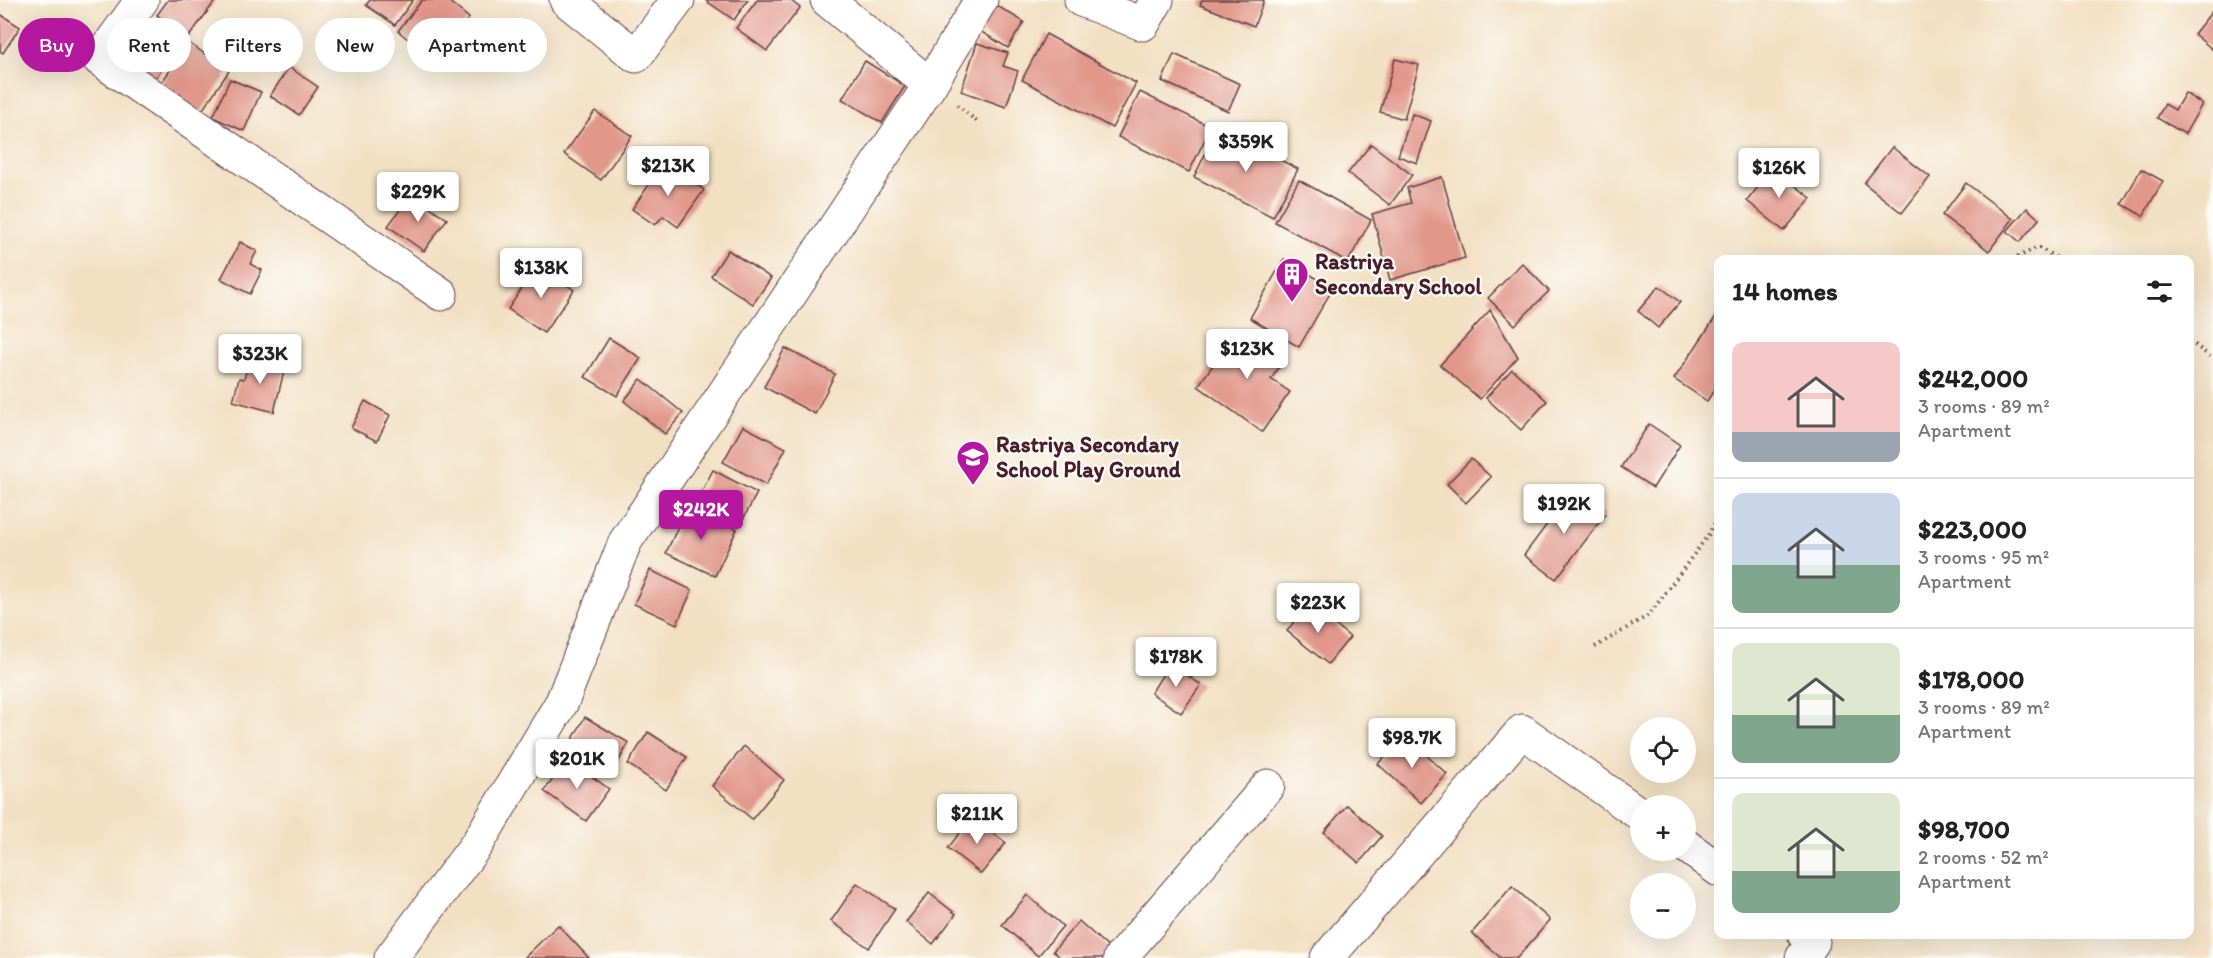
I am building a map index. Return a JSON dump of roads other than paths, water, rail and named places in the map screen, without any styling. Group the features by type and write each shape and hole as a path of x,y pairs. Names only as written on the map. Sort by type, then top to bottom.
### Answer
{"street":[{"path":"142,0 99,59 441,294"},
{"path":"566,0 636,56 678,0"},
{"path":"827,0 930,85"},
{"path":"391,958 477,844 562,702 625,542 930,85 981,0"},
{"path":"1081,0 1143,24 1157,0"},
{"path":"1328,958 1522,731 1630,807"},
{"path":"1120,958 1268,786"},
{"path":"1696,853 1714,866"}],"place":[{"name":"Rastriya Secondary School","path":"1292,303"},
{"name":"Rastriya Secondary School Play Ground","path":"973,486"}]}
